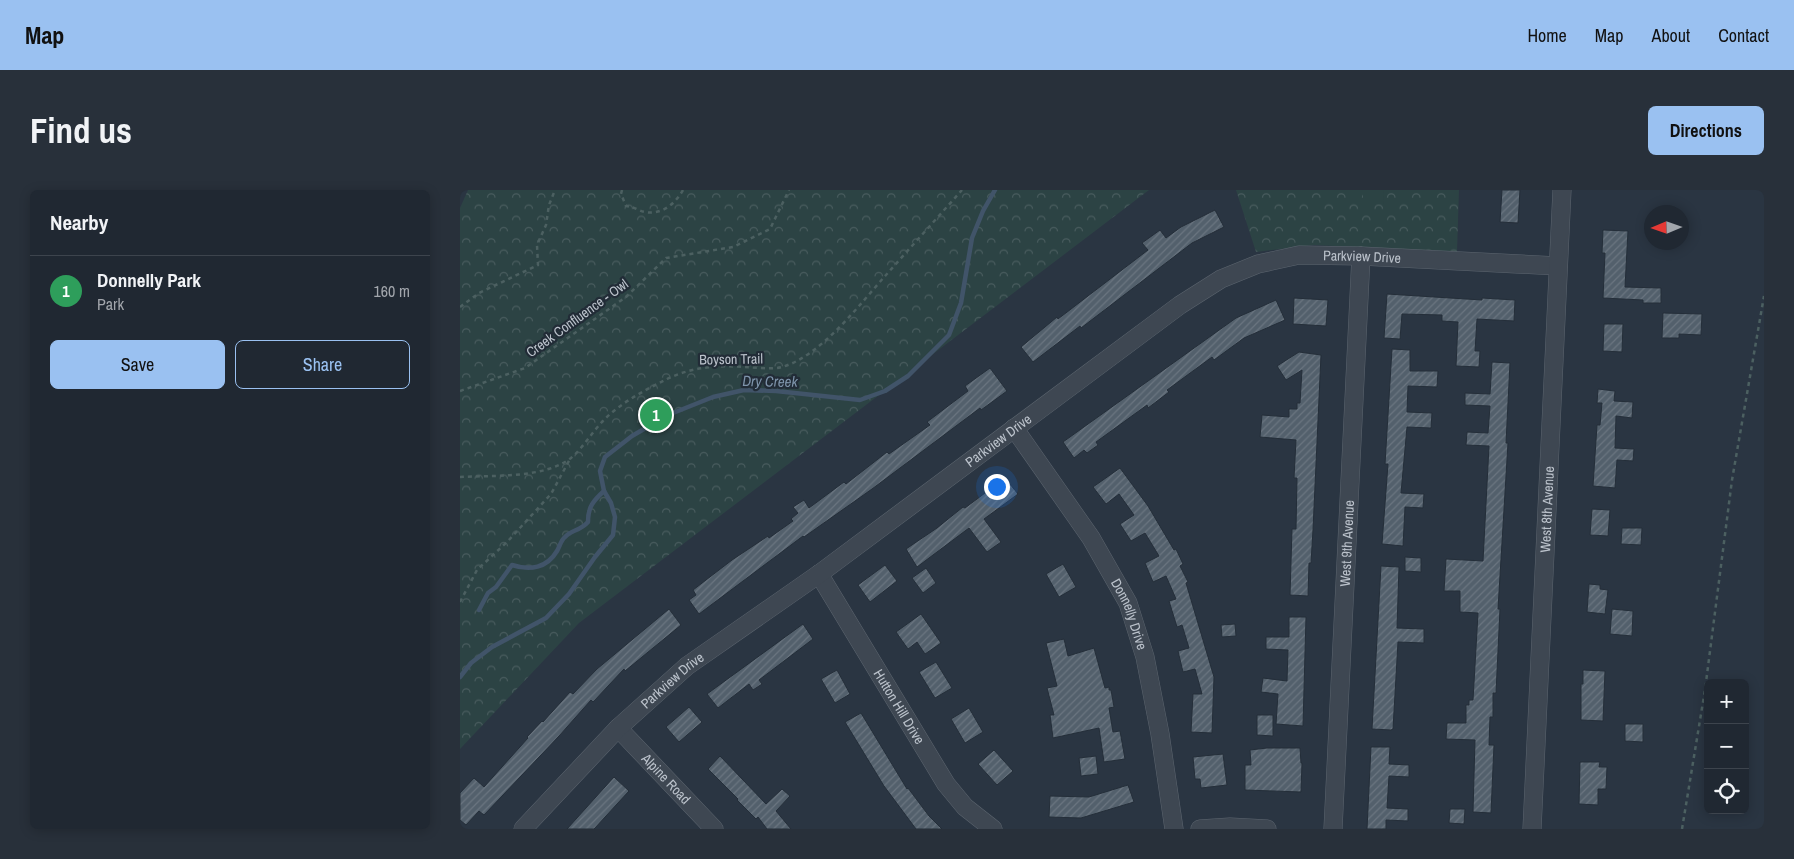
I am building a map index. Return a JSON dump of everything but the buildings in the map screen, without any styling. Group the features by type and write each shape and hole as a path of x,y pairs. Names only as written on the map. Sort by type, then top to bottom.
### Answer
{"street":[{"name":"West 8th Avenue","path":"1532,829 1562,190"},
{"name":"Parkview Drive","path":"523,829 618,728 687,666 818,574 1180,305 1221,279 1258,264 1299,256 1361,256 1558,266"},
{"name":"West 9th Avenue","path":"1332,829 1361,256"},
{"name":"Donnelly Drive","path":"1014,428 1091,538 1128,603 1145,656 1160,734 1174,829"},
{"name":"Hutton Hill Drive","path":"818,574 946,784 964,807 993,829"},
{"name":"Alpine Road","path":"618,728 714,829"},
{"path":"1200,829 1230,827 1267,829"}],"path":[{"path":"460,307 479,293 538,265 537,244 546,225 549,205 555,190"},
{"path":"622,190 621,194 626,206 636,207 644,212 664,211 678,200 683,190"},
{"name":"Creek Confluence - Owl","path":"460,391 524,368 626,297 666,258 733,247 770,229 789,190"},
{"name":"Boyson Trail","path":"460,477 541,471 556,466 571,457 604,419 632,398 667,379 691,370 711,366 781,367 796,361 817,348 846,319 962,190"},
{"path":"1682,829 1705,690 1732,480 1764,296"},
{"path":"460,602 477,570 508,542 551,494 571,457"}],"green space":[{"path":"468,190 1149,190 579,623 460,749 460,208"},
{"path":"1236,190 1459,190 1457,252 1314,245 1256,252"},
{"path":"1363,190 1384,190 1383,204 1363,204"}],"waterway":[{"name":"Dry Creek","path":"460,677 471,663 492,647 546,618 569,594 613,535 615,517 611,503 604,491 600,471 605,457 632,436 668,415 713,397 744,390 776,391 860,400 885,391 908,376 949,335 961,303 972,238 983,211 995,190"},
{"path":"479,610 488,593 496,587 512,565 525,568 538,567 553,557 564,538 588,522 592,505 604,491"}],"place":[{"name":"Donnelly Park","path":"656,415"}]}
